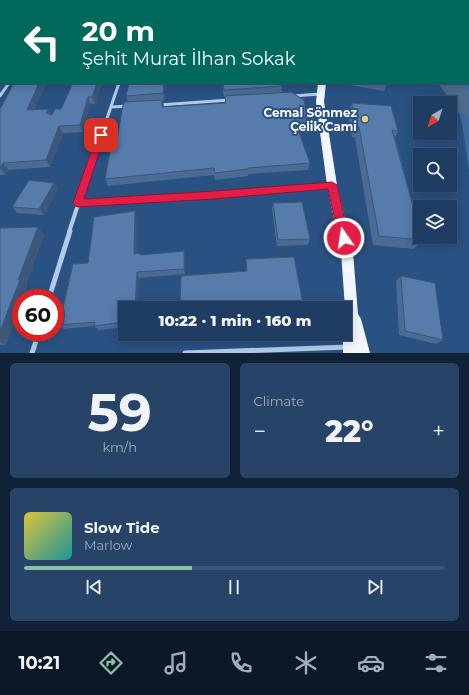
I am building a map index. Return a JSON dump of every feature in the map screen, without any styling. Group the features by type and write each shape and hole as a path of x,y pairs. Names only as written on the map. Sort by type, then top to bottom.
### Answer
{"main road":[{"path":"322,84 320,94 332,185 347,252 350,301"},
{"path":"352,312 363,353"}],"street":[{"path":"0,96 9,84"},
{"path":"52,289 78,203 119,84"},
{"path":"286,96 320,94"},
{"path":"156,105 233,100"},
{"path":"111,107 133,106"},
{"path":"78,203 214,195 332,185"},
{"path":"32,353 36,341"},
{"path":"185,353 350,350"}],"shaded area":[{"path":"448,84 469,84 469,171 462,122 457,108 457,96 453,96"}],"building":[{"path":"13,84 39,84 27,110 48,109 46,113 52,115 55,109 61,109 73,84 97,84 92,97 88,97 80,125 59,126 46,160 3,163 0,168 0,109"},
{"path":"129,84 164,84 163,93 126,96"},
{"path":"223,84 279,84 282,86 224,90"},
{"path":"291,92 304,100 307,118 294,118 310,163 248,168 215,173 214,168 105,179 111,146 116,145 123,105 125,102 162,100 162,107 226,103 225,96"},
{"path":"352,103 391,106 398,131 392,130 413,206 413,239 379,236 359,127 356,127"},
{"path":"29,180 54,183 39,209 12,207"},
{"path":"302,202 310,239 278,240 273,203"},
{"path":"135,211 134,254 140,253 140,255 184,251 184,269 137,272 135,301 118,301 118,323 94,326 95,322 64,325 64,303 73,264 88,263 94,217"},
{"path":"38,227 18,280 20,280 16,289 12,289 12,300 0,331 0,228"},
{"path":"294,257 302,301 180,301 181,276 247,271 246,259"},
{"path":"401,276 435,283 443,340 405,331"}],"waterway":[{"path":"450,84 469,108"}],"place":[{"name":"Cemal Sönmez Çelik Cami","path":"365,119"}],"route":[{"path":"101,135 78,203 214,195 332,185 344,238"}]}
